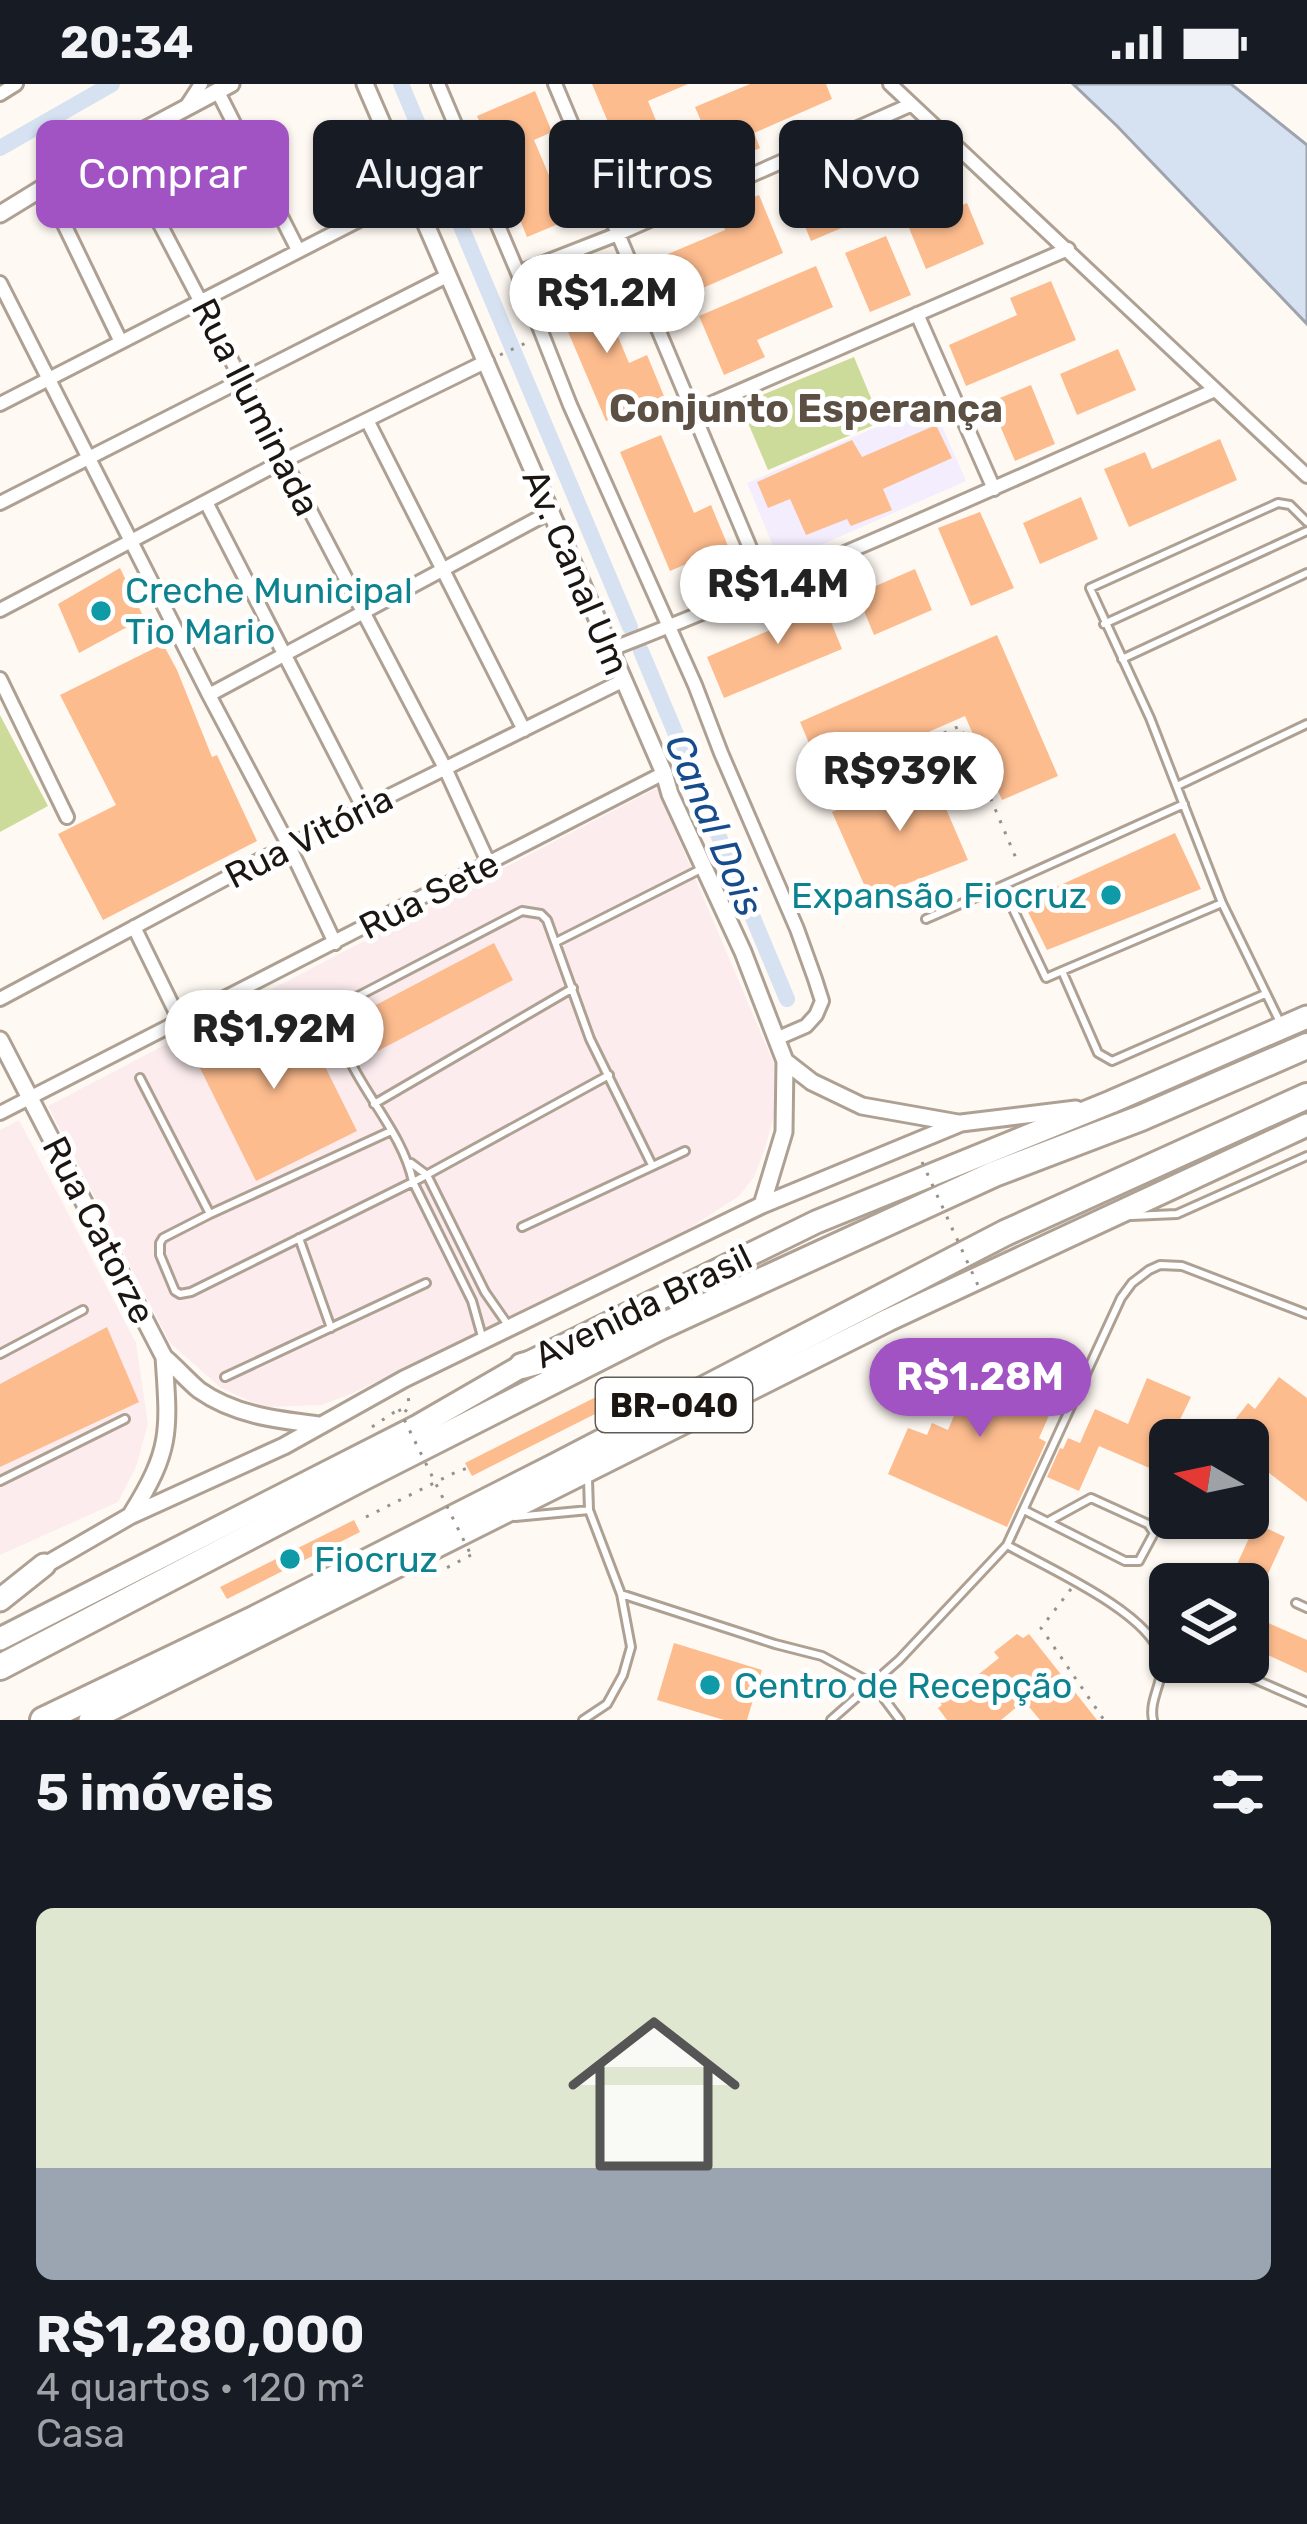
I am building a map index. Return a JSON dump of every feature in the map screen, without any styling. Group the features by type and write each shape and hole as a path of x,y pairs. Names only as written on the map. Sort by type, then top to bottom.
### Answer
{"highway":[{"name":"Avenida Brasil","path":"0,1639 418,1426 522,1366 815,1222 1111,1102 1300,1014"},
{"name":"Avenida Brasil","path":"0,1667 658,1328 994,1174 1141,1118 1307,1046"},
{"name":"BR-040","path":"43,1720 256,1618 1005,1233 1307,1096"},
{"path":"90,1720 888,1320 1307,1124"},
{"path":"522,1366 658,1328"},
{"path":"0,1600 44,1565"}],"street":[{"path":"0,94 16,84"},
{"name":"Av. Canal Um","path":"365,84 381,120"},
{"path":"438,84 570,405 670,626 819,990 822,1001 816,1015 806,1026 776,1039"},
{"path":"555,84 766,586"},
{"path":"890,84 1307,476"},
{"path":"162,120 216,86 298,250"},
{"path":"518,273 910,105"},
{"path":"0,214 36,193"},
{"path":"66,228 120,340"},
{"name":"Rua Iluminada","path":"163,228 445,768 489,864"},
{"path":"0,404 342,228"},
{"name":"Av. Canal Um","path":"427,228 494,358 550,512 743,952 785,1061"},
{"path":"694,411 1068,248"},
{"path":"0,503 448,275"},
{"path":"0,283 335,943"},
{"path":"917,314 994,489"},
{"path":"0,610 285,460 494,358"},
{"path":"609,650 994,489 1215,390"},
{"path":"367,420 524,730"},
{"path":"206,502 364,808"},
{"path":"209,695 550,512"},
{"path":"0,679 68,818"},
{"name":"Rua Vitória","path":"0,999 289,846 622,681"},
{"name":"Rua Sete","path":"0,1113 664,773"},
{"path":"134,927 180,1021"},
{"name":"Rua Catorze","path":"0,1040 164,1357 200,1390 223,1403 275,1420 322,1426"},
{"path":"785,1061 812,1082 862,1106 961,1124"},
{"path":"762,1205 784,1132 785,1061"},
{"path":"0,1588 130,1516 284,1446 404,1378 762,1205 961,1124 1111,1102"},
{"name":"Rua Catorze","path":"130,1516 151,1483 166,1441 164,1357"}],"lane":[{"path":"1105,624 1307,526 1290,506 1278,503 1090,590 1105,624 1150,718 1222,903 1278,1018"},
{"path":"1122,659 1307,573"},
{"path":"1177,786 1307,724"},
{"path":"926,919 1184,804"},
{"path":"556,942 704,867"},
{"path":"1002,886 1046,978 1222,903"},
{"path":"484,1341 472,1301 412,1182 408,1161 340,1037 345,1003 522,911 541,914 556,942 590,1039 652,1165"},
{"path":"1062,970 1097,1053 1112,1061 1265,994"},
{"path":"374,1103 574,988"},
{"path":"1261,1026 1300,1014"},
{"path":"391,1131 210,1214 160,1243 175,1291 191,1292 427,1175 609,1076"},
{"path":"140,1078 210,1214"},
{"path":"522,1227 686,1151"},
{"path":"1114,1215 1178,1214 1307,1156"},
{"path":"408,1161 427,1175 485,1292 510,1328"},
{"path":"299,1238 331,1328"},
{"path":"831,1720 916,1643 1007,1545 1132,1282 1160,1265 1182,1266 1307,1314"},
{"path":"225,1377 426,1283"},
{"path":"0,1354 83,1310"},
{"path":"0,1481 125,1419"},
{"path":"583,1720 607,1704 631,1647 621,1594 589,1510 587,1471"},
{"path":"1024,1510 1125,1561 1139,1561 1154,1533 1148,1524 1091,1498 1049,1521"},
{"path":"488,1520 589,1510"},
{"path":"1007,1545 1117,1606 1147,1632 1160,1652 1163,1674 1151,1709 1153,1720"},
{"path":"621,1594 822,1656 873,1684 900,1720"},
{"path":"1296,1603 1307,1608"},
{"path":"1263,1683 1307,1702"}],"path":[{"path":"494,358 525,344"},
{"path":"883,752 885,759 959,726 1024,876"},
{"path":"922,1162 981,1292"},
{"path":"400,1418 409,1406 404,1378"},
{"path":"399,1409 471,1556"},
{"path":"366,1517 473,1466"},
{"path":"1075,1583 1041,1628 1104,1720"}],"shaded area":[{"path":"932,403 966,481 780,563 747,483"},
{"path":"657,788 774,1064 777,1106 754,1177 739,1196 688,1229 353,1393 322,1405 263,1407 221,1388 170,1343 48,1106"},
{"path":"19,1120 136,1343 148,1424 136,1467 118,1502 0,1555 0,1130"}],"green space":[{"path":"854,357 881,422 768,470 740,404"},
{"path":"0,715 48,806 0,832"}],"water":[{"path":"1073,84 1231,84 1307,145 1307,324 1117,126"}],"building":[{"path":"592,84 688,84 648,101 656,120 607,120"},
{"path":"750,84 826,84 832,99 755,133 755,120 701,120 695,107"},
{"path":"535,91 549,125 549,133 534,140 549,175 549,228 527,237 523,228 525,120 479,120 477,116"},
{"path":"759,195 783,253 673,301 656,259 724,228 755,228 755,197"},
{"path":"967,203 984,244 926,269 909,228 963,228 963,205"},
{"path":"806,228 842,228 811,241"},
{"path":"886,236 911,295 870,312 845,253"},
{"path":"816,266 833,307 757,340 765,357 724,375 699,316"},
{"path":"1051,281 1076,340 966,386 949,345 1017,315 1010,298"},
{"path":"596,284 629,363 647,355 664,396 606,421 555,301"},
{"path":"1118,349 1136,390 1077,415 1060,374"},
{"path":"1031,385 1055,444 1015,461 990,402"},
{"path":"936,425 952,458 883,489 892,510 851,526 847,519 806,535 790,499 768,508 757,482 852,440 862,457"},
{"path":"661,435 694,513 711,505 728,546 670,571 620,452"},
{"path":"1220,439 1237,480 1129,527 1104,469 1145,452 1152,469"},
{"path":"1081,497 1098,539 1040,564 1023,523"},
{"path":"980,512 1014,588 971,606 938,528"},
{"name":"Creche Municipal Tio Mario","path":"120,568 144,618 79,653 58,604"},
{"path":"915,569 932,610 874,635 857,594"},
{"path":"818,590 842,649 724,698 707,657 784,624 777,607"},
{"path":"997,635 1058,776 1002,800 965,716 824,778 800,722"},
{"path":"163,644 212,757 217,755 257,841 103,920 58,834 116,805 60,695"},
{"path":"929,769 968,860 870,898 832,812"},
{"name":"Expansão Fiocruz","path":"1175,833 1201,889 1047,950 1023,902"},
{"path":"494,943 513,980 374,1053 355,1016"},
{"path":"293,1002 357,1131 256,1181 192,1052"},
{"path":"107,1327 139,1402 0,1467 0,1384"},
{"path":"954,1347 1059,1393 1039,1438 1046,1442 1007,1527 888,1474 908,1428 927,1435 932,1423 948,1430 965,1389 940,1378"},
{"path":"1279,1377 1307,1398 1307,1502 1269,1473 1269,1419 1235,1419 1248,1403 1255,1409"},
{"path":"1147,1378 1191,1397 1180,1419 1149,1419 1149,1468 1099,1446 1079,1491 1047,1477 1068,1438 1080,1443 1095,1409 1128,1424"},
{"name":"Fiocruz","path":"598,1396 605,1409 472,1476 465,1463"},
{"name":"Fiocruz","path":"354,1520 360,1532 227,1599 220,1587"},
{"path":"1269,1529 1285,1537 1269,1572 1269,1563 1238,1563 1249,1539 1269,1539"},
{"path":"1269,1623 1307,1640 1307,1673 1269,1656"},
{"path":"1017,1634 1023,1638 1029,1634 1097,1720 1040,1720 1024,1701 1001,1720 947,1720 935,1697 963,1674 969,1682 999,1658 994,1652"},
{"name":"Centro de Recepção","path":"674,1643 762,1670 747,1720 724,1720 657,1700"}],"waterway":[{"path":"0,148 112,84"},
{"name":"Canal Dois","path":"401,84 630,627"},
{"name":"Canal Dois","path":"641,651 787,999"}],"place":[{"name":"Creche Municipal Tio Mario","path":"101,611"},
{"name":"Expansão Fiocruz","path":"1111,895"},
{"name":"Fiocruz","path":"290,1559"},
{"name":"Centro de Recepção","path":"710,1685"}],"district":[{"name":"Conjunto Esperança","path":"806,409"}]}
